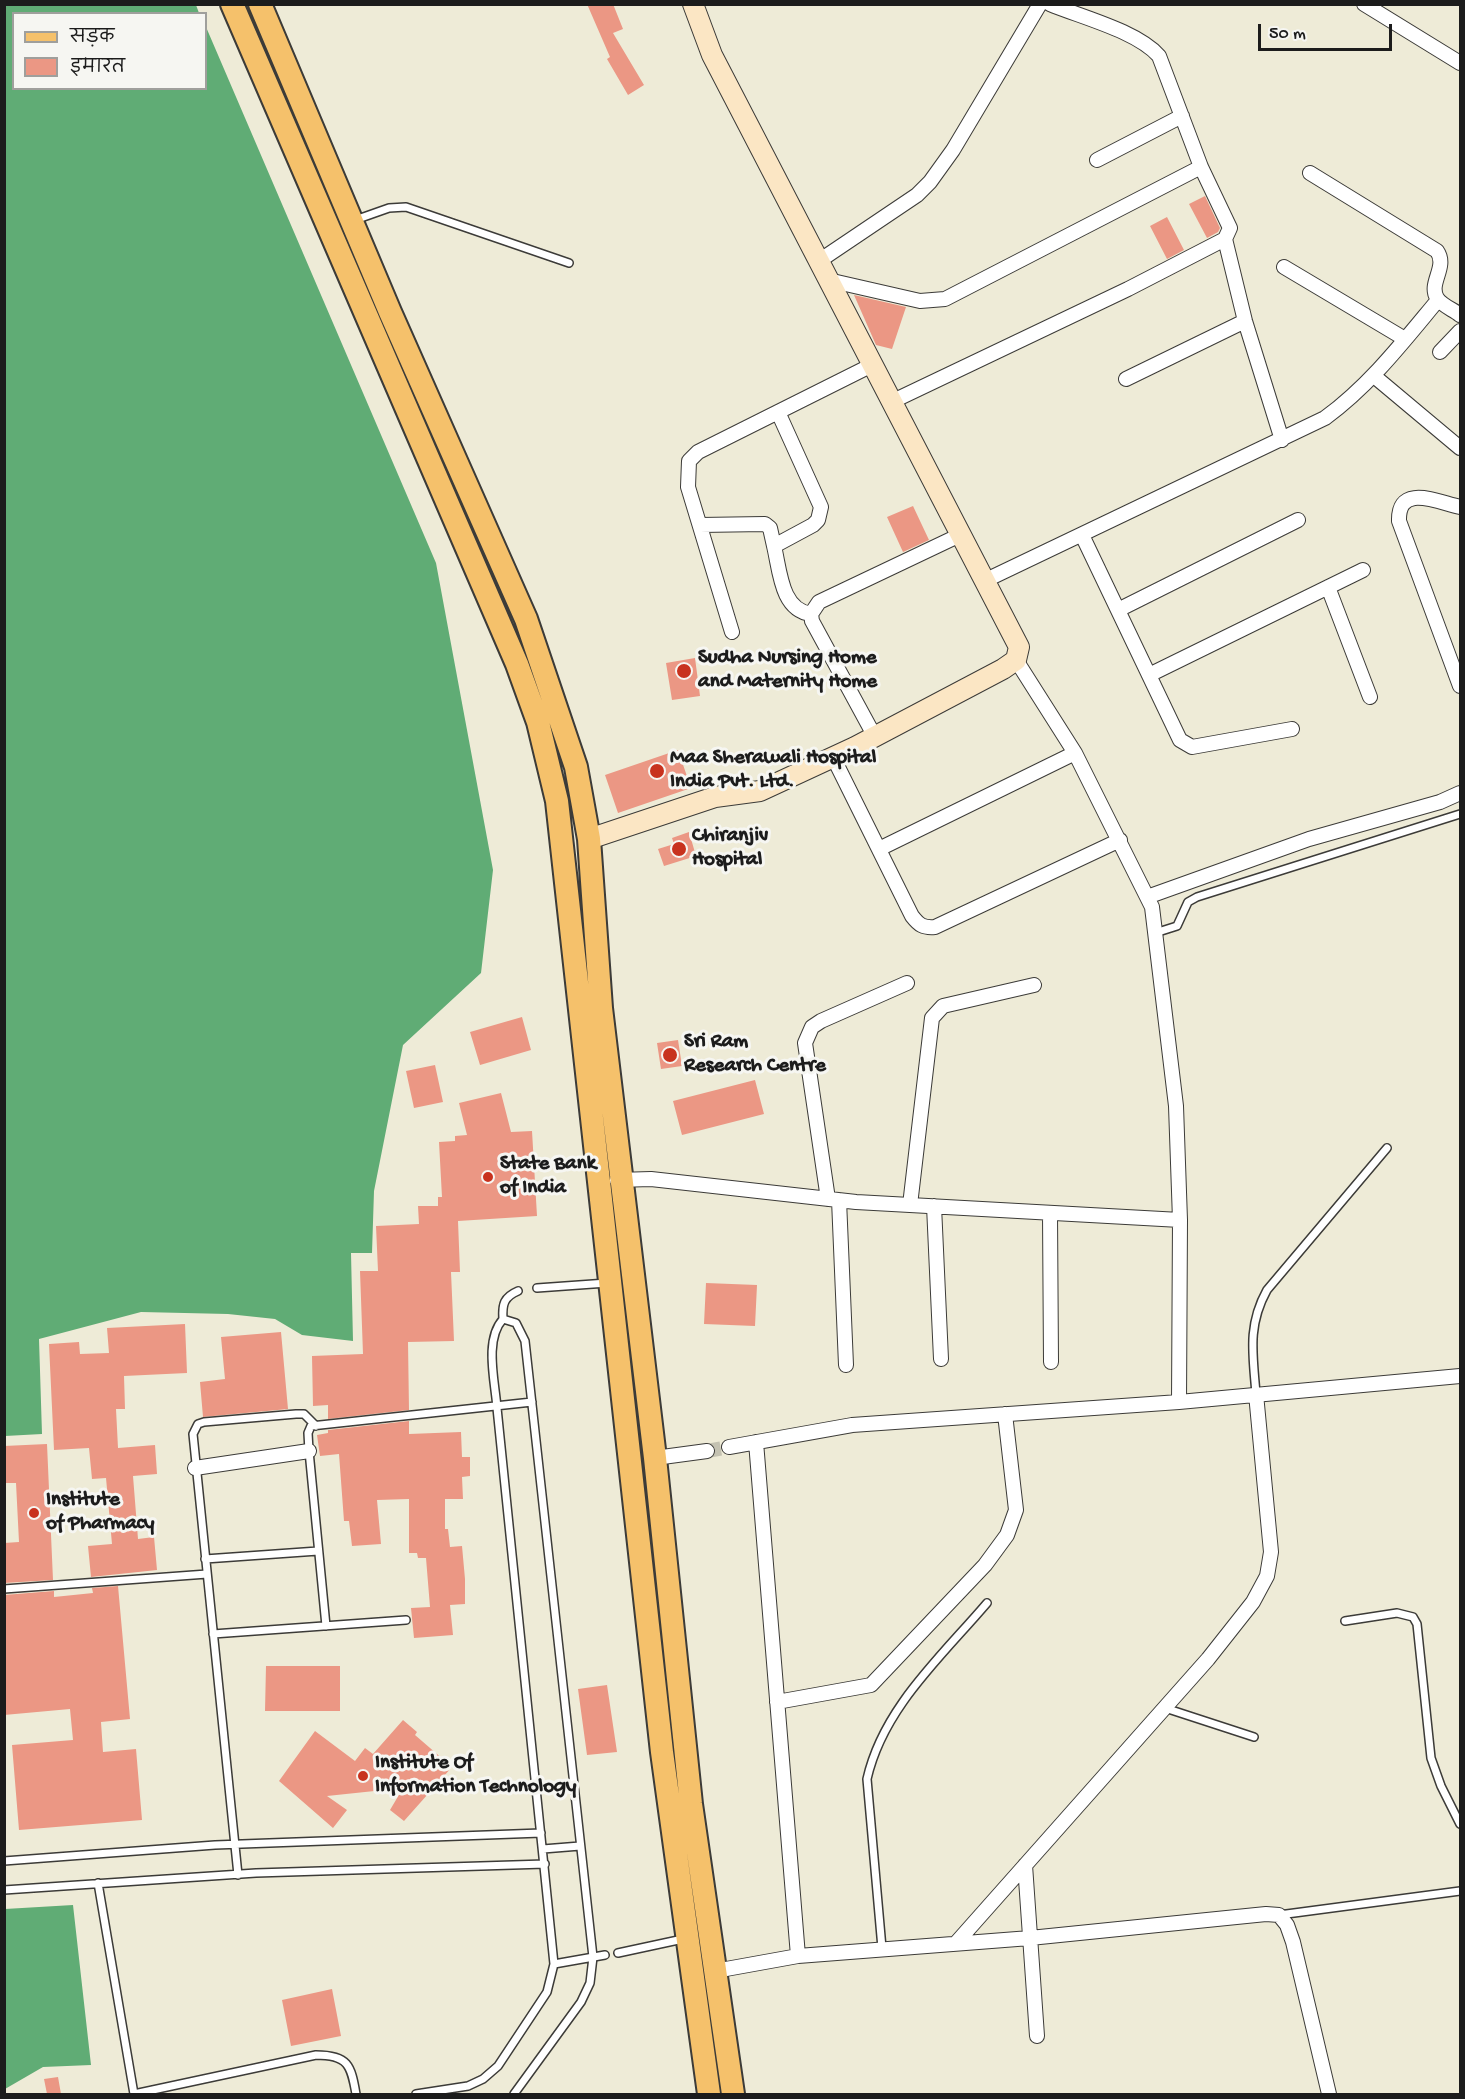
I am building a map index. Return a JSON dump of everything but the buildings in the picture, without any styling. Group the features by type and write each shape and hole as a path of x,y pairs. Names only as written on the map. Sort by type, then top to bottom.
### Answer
{"main road":[{"path":"232,4 513,653 538,722 557,801 662,1752 686,1938 710,2094"},
{"path":"260,4 352,222 526,619 576,767 589,839 601,1008 655,1458 691,1804 733,2094"}],"street":[{"path":"693,4 712,55 960,535 1014,634 1018,647 1016,660 1075,753 1152,907 1176,1106 1180,1220 1179,1402"},
{"path":"819,261 917,195 930,182 954,150 1040,4"},
{"path":"1050,4 1151,47 1165,68 1201,167 1230,228 1225,239 1245,321 1282,440"},
{"path":"1364,4 1461,63"},
{"path":"1097,160 1182,116"},
{"path":"828,280 921,301 945,298 1201,167"},
{"path":"1310,172 1437,251 1441,257 1434,289 1438,300 1461,315"},
{"path":"891,402 1128,289 1225,239"},
{"path":"1284,267 1405,339"},
{"path":"984,581 1325,418 1349,400 1374,376 1438,300"},
{"path":"1126,379 1245,321"},
{"path":"1440,352 1461,331"},
{"path":"732,632 688,487 689,461 698,452 872,365"},
{"path":"1374,376 1461,448"},
{"path":"774,546 813,525 821,514 821,507 778,412"},
{"path":"1461,507 1412,498 1404,501 1399,510 1399,521 1461,686"},
{"path":"1118,610 1298,520"},
{"path":"700,525 765,524 770,528 788,602 800,612 811,614"},
{"path":"875,737 812,621 811,614 819,602 960,535"},
{"path":"1082,535 1185,746 1192,747 1292,729"},
{"path":"1149,675 1363,570"},
{"path":"1328,587 1370,697"},
{"path":"589,839 715,797 760,791 875,737 1016,660"},
{"path":"879,849 1075,753"},
{"path":"833,757 912,916 919,925 926,928 935,927 1120,840"},
{"path":"1147,897 1309,839 1440,802 1461,793"},
{"path":"846,1365 833,1200 805,1043 807,1036 821,1022 907,983"},
{"path":"910,1205 932,1018 943,1006 1034,985"},
{"path":"598,1181 651,1179 833,1200 1050,1215 1180,1220"},
{"path":"934,1206 941,1359"},
{"path":"1050,1215 1051,1362"},
{"path":"729,1447 852,1425 1179,1402 1461,1376"},
{"path":"957,1942 1208,1659 1253,1602 1267,1576 1271,1552 1256,1394"},
{"path":"777,1702 871,1685 985,1565 1006,1535 1016,1510 1005,1414"},
{"path":"756,1442 798,1956"},
{"path":"655,1458 707,1450"},
{"path":"195,1468 309,1451"},
{"path":"1025,1865 1037,2036"},
{"path":"715,1971 798,1956 1030,1938 1266,1914 1279,1915 1287,1925 1293,1942 1329,2094"}],"lane":[{"path":"352,222 389,208 406,207 569,263"},
{"path":"1155,933 1177,926 1188,902 1197,897 1461,814"},
{"path":"1256,1394 1252,1329 1259,1305 1267,1290 1387,1148"},
{"path":"537,1288 610,1283"},
{"path":"416,2094 468,2086 483,2079 498,2066 547,1992 554,1964 497,1408 493,1340 496,1326 503,1319 502,1306 507,1296 518,1291"},
{"path":"503,1319 516,1323 522,1332 532,1402 593,1957 590,1983 581,2002 514,2094"},
{"path":"326,1626 309,1451 310,1426 497,1408 532,1402"},
{"path":"238,1875 193,1434 198,1424 204,1422 304,1414 316,1426"},
{"path":"205,1559 318,1551"},
{"path":"4,1589 207,1574"},
{"path":"882,1948 867,1779 872,1756 882,1732 900,1705 987,1603"},
{"path":"1345,1621 1397,1613 1413,1617 1417,1624 1431,1758 1441,1786 1461,1824"},
{"path":"213,1634 406,1620"},
{"path":"1165,1708 1254,1737"},
{"path":"4,1861 235,1845 541,1833"},
{"path":"543,1849 580,1846"},
{"path":"4,1890 238,1875 545,1864"},
{"path":"98,1883 134,2094 324,2055 333,2055 345,2060 352,2074 356,2094"},
{"path":"1279,1915 1461,1891"},
{"path":"618,1953 709,1933"},
{"path":"554,1964 605,1955"}],"green space":[{"path":"5,4 196,5 199,12 12,12 12,90 207,90 207,29 436,563 493,870 481,973 403,1045 374,1191 372,1253 351,1253 353,1341 302,1335 275,1319 228,1314 141,1312 39,1339 42,1434 5,1436"},
{"path":"73,1905 91,2065 43,2067 5,2089 5,1909"}],"tunnel":[{"path":"707,1451 729,1447"}],"place":[{"name":"Sudha Nursing Home and Maternity Home","path":"684,671"},
{"name":"Maa Sherawali Hospital India Pvt. Ltd.","path":"657,771"},
{"name":"Chiranjiv Hospital","path":"679,849"},
{"name":"Sri Ram Research Centre","path":"670,1055"},
{"name":"State Bank of India","path":"488,1177"},
{"name":"Institute of Pharmacy","path":"34,1513"},
{"name":"Institute Of Information Technology","path":"363,1776"}]}
